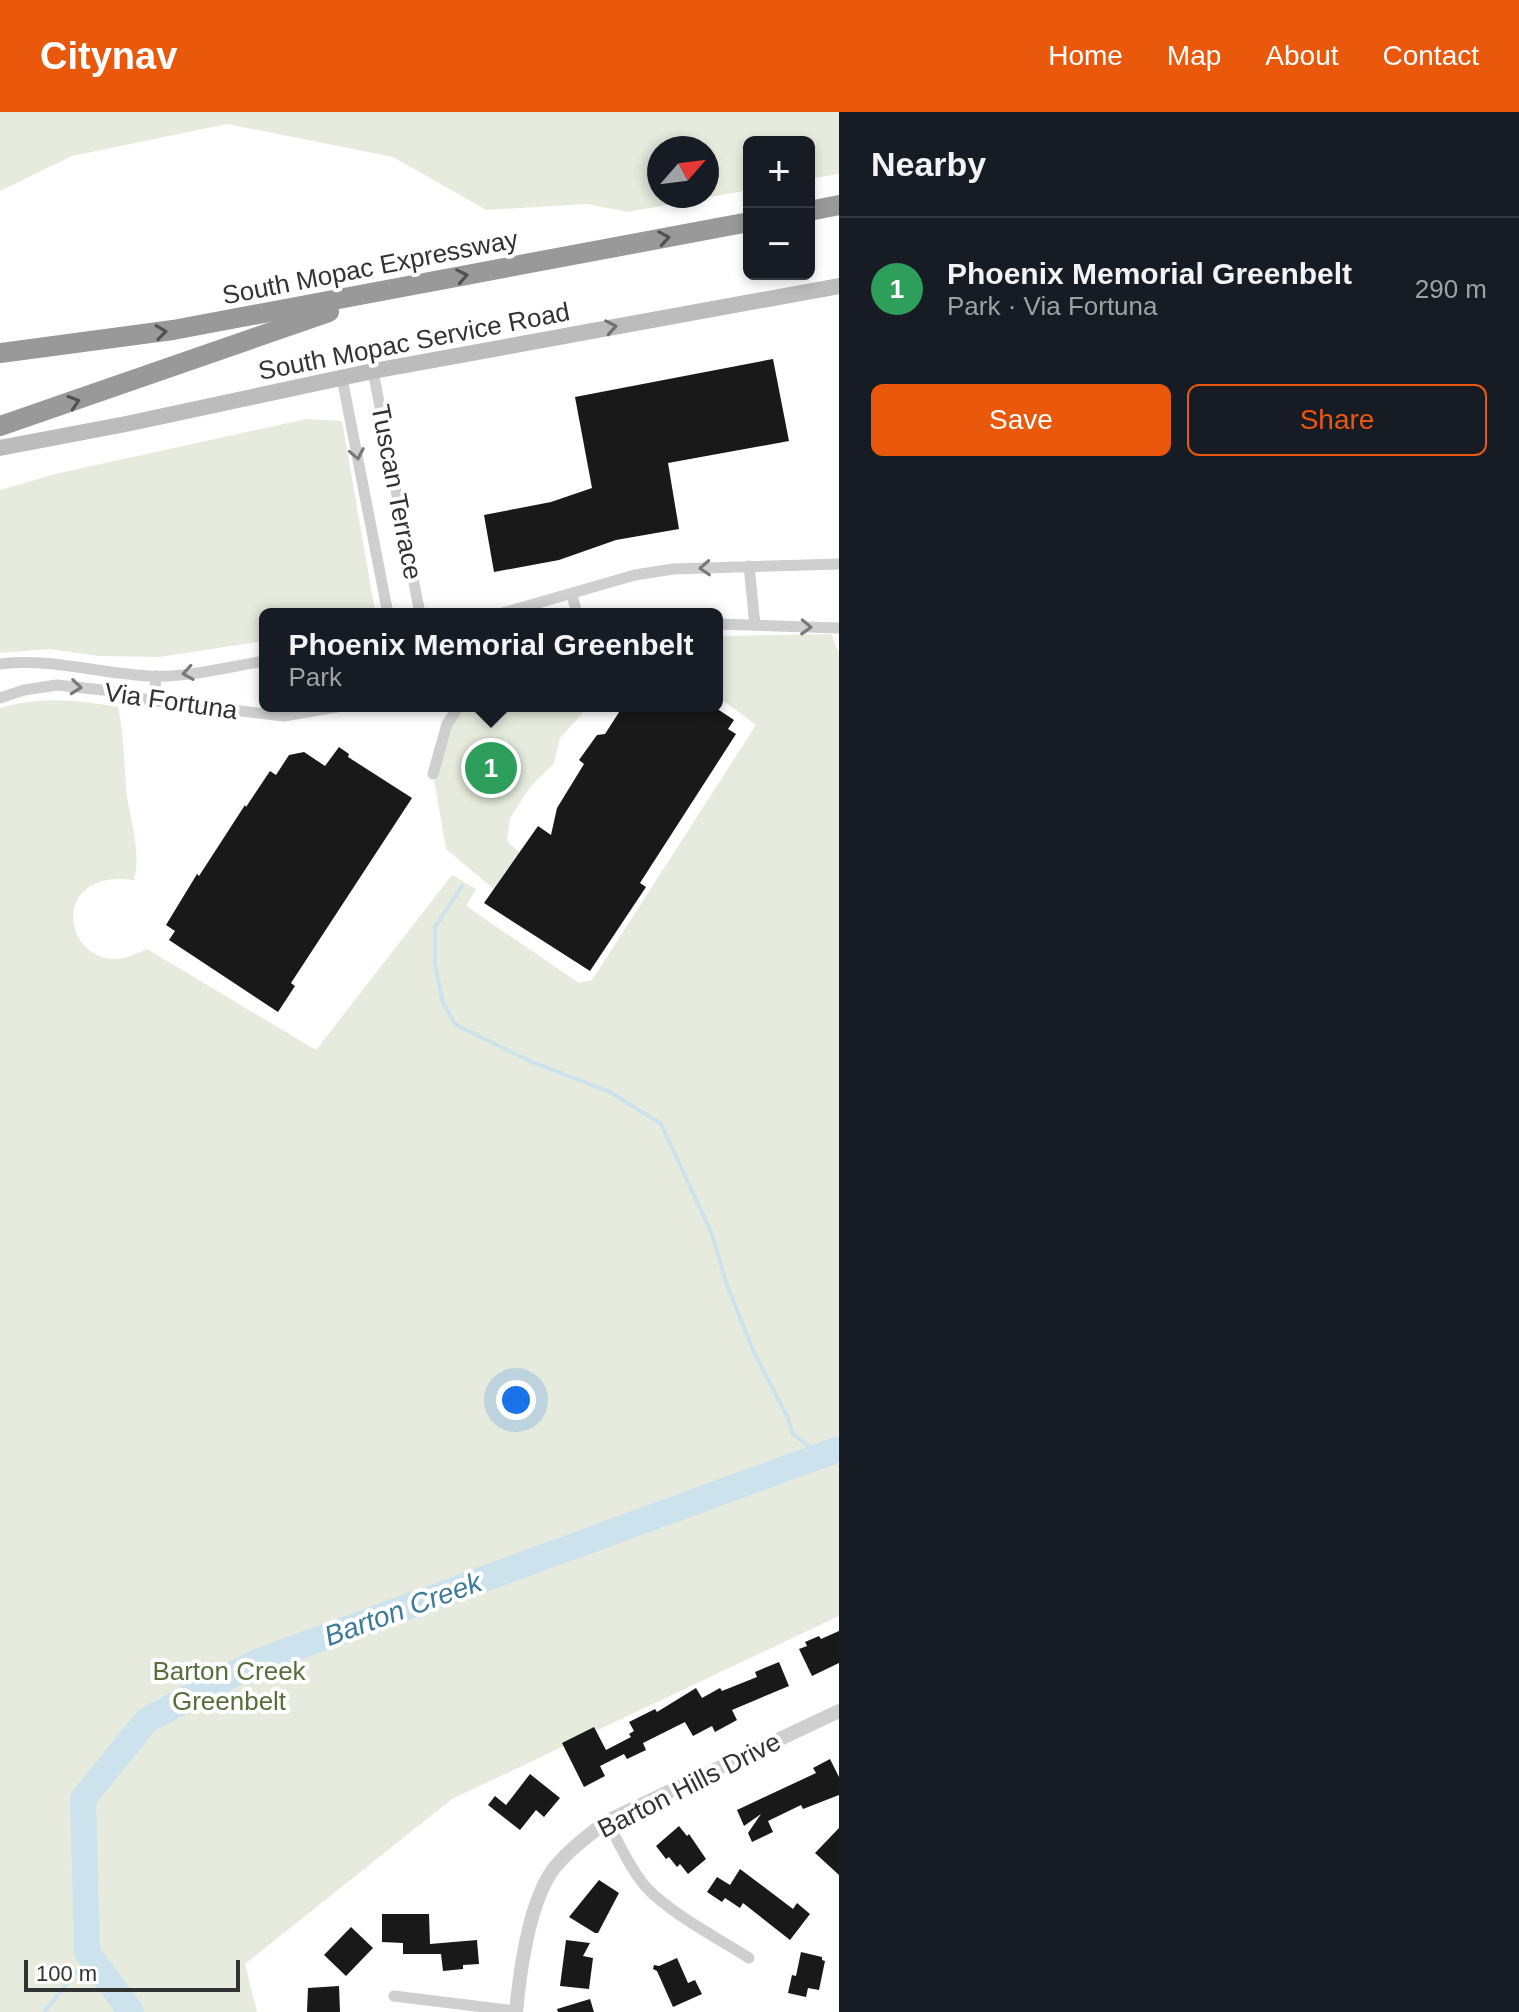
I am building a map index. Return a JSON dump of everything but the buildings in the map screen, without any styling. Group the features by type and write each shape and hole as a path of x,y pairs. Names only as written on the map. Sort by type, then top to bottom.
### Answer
{"highway":[{"path":"815,210 839,205"},
{"name":"South Mopac Expressway","path":"0,353 173,330 743,223"},
{"path":"0,426 393,290"}],"main road":[{"name":"South Mopac Service Road","path":"0,448 373,371 839,286"}],"street":[{"name":"Tuscan Terrace","path":"373,371 419,608"},
{"name":"Tuscan Terrace","path":"342,378 387,608"},
{"path":"522,608 635,575 673,569 839,564"},
{"path":"749,566 755,625"},
{"path":"572,595 575,608"},
{"path":"723,624 839,628"},
{"name":"Via Fortuna","path":"0,664 70,664 156,676 259,662"},
{"path":"154,701 156,676"},
{"name":"Via Fortuna","path":"0,698 24,690 57,685 111,691 154,701 284,716 307,712"},
{"path":"433,774 447,724 455,712"},
{"name":"Barton Hills Drive","path":"516,2011 526,1937 553,1869 575,1846 607,1821 839,1711"},
{"path":"607,1821 646,1888 749,1958"},
{"path":"394,1996 516,2011"}],"green space":[{"path":"0,112 839,112 839,174 815,178 815,136 743,136 743,191 719,195 719,136 647,136 647,208 650,208 628,212 587,204 486,210 393,157 227,124 72,156 0,191"},
{"path":"306,419 342,421 374,608 259,608 259,642 159,657 99,656 49,649 0,653 0,490 55,474"},
{"name":"Barton Creek Greenbelt","path":"831,634 839,653 839,1616 452,1799 245,1964 257,2012 0,2012 0,708 59,700 118,707 126,788 136,845 136,868 134,880 108,880 89,887 78,899 73,914 75,929 82,943 94,954 111,959 125,958 147,949 316,1050 452,875 476,889 466,906 579,983 592,980 756,725 723,700 723,636"},
{"path":"457,712 584,712 560,738 554,763 531,786 510,818 507,841 520,853 494,889 446,849 433,774"}],"waterway":[{"path":"462,886 435,927 435,965 443,1003 456,1025 532,1062 610,1092 661,1124 712,1234 727,1285 753,1350 793,1434 821,1456"},
{"name":"Barton Creek","path":"131,2012 87,1952 83,1799 147,1720 257,1662 839,1449"},
{"path":"44,2012 90,1956"}],"place":[{"name":"Phoenix Memorial Greenbelt","path":"491,768"}]}
